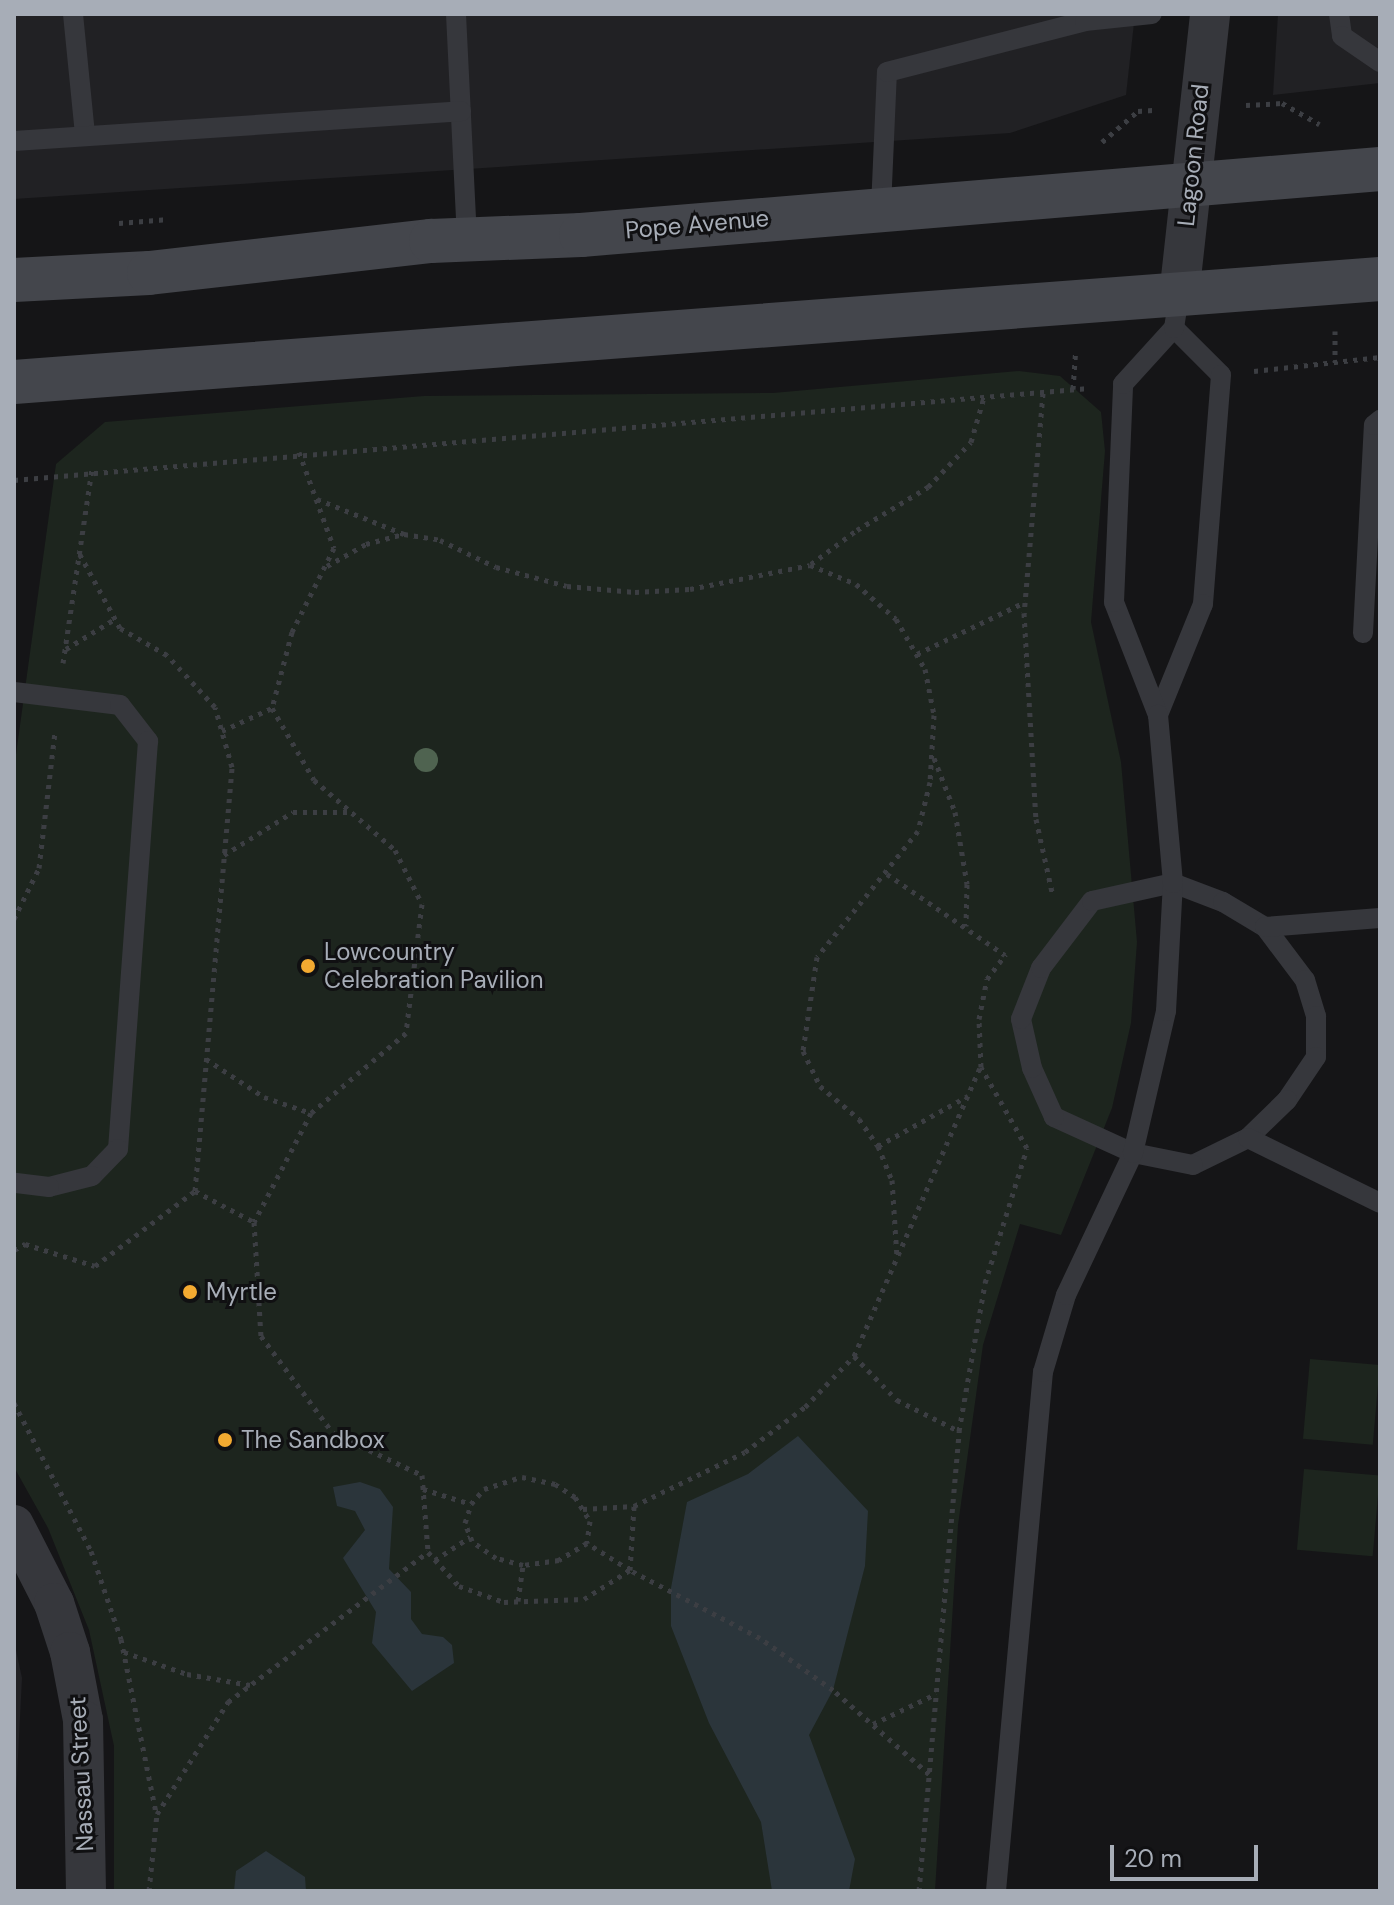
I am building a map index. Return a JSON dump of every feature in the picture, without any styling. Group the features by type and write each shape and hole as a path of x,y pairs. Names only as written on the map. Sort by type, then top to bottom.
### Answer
{"main road":[{"name":"Pope Avenue","path":"14,280 149,273 467,240 1380,169"},
{"path":"14,382 1177,312 1380,279"}],"street":[{"name":"Lagoon Road","path":"1177,312 1188,185 1210,14"},
{"name":"Nassau Street","path":"14,1525 54,1603 73,1665 83,1720 86,1891"}],"lane":[{"path":"73,14 85,135"},
{"path":"456,14 467,240"},
{"path":"881,208 887,72 1085,21 1152,14"},
{"path":"1339,14 1342,36 1380,62"},
{"path":"14,141 461,111"},
{"path":"996,1891 1043,1372 1066,1295 1133,1153 1166,1011 1173,883 1158,715 1114,602 1123,384 1177,312 1221,375 1203,604 1158,715"},
{"path":"1363,633 1374,425 1380,420"},
{"path":"14,692 120,705 148,741 118,1149 92,1176 49,1187 14,1183"},
{"path":"1173,883 1223,902 1265,927 1305,980 1316,1016 1316,1057 1287,1100 1248,1138 1193,1165 1133,1153 1054,1117 1032,1068 1021,1019 1041,968 1092,901 1173,883"},
{"path":"1265,927 1380,918"},
{"path":"1248,1138 1380,1203"}],"path":[{"path":"1096,147 1138,111 1282,103 1323,126"},
{"path":"103,224 173,219"},
{"path":"1221,375 1380,357"},
{"path":"14,480 299,452 1123,384"},
{"path":"1043,393 1025,602 1036,819 1054,889 1046,900"},
{"path":"316,498 404,534 440,540 496,567 567,586 635,592 690,589 810,565 857,530 928,487 971,442 984,397"},
{"path":"299,452 334,548 292,632 272,708 314,780 395,850 422,904 406,1033 311,1113 254,1222 261,1336 333,1433 422,1475 428,1552 459,1586 504,1602 584,1599 630,1570"},
{"path":"327,566 366,544 404,534"},
{"path":"810,565 856,584 896,619 925,669 934,715 932,754 918,831 887,874 849,911 817,957 803,1051 820,1086 859,1119 878,1146 892,1180 897,1257"},
{"path":"917,654 1025,602"},
{"path":"65,649 115,619"},
{"path":"222,731 272,708"},
{"path":"932,754 955,812 967,884 966,926"},
{"path":"224,855 293,812 351,812"},
{"path":"887,874 1005,955"},
{"path":"583,1509 634,1506 745,1452 805,1407 854,1356 981,1067 979,1019 987,979 1013,944"},
{"path":"206,1059 264,1097 311,1113"},
{"path":"919,1891 959,1431 985,1283 1027,1148 981,1067"},
{"path":"878,1146 968,1096"},
{"path":"195,1191 254,1222"},
{"path":"854,1356 897,1400 959,1431"},
{"path":"14,1403 45,1460"},
{"path":"522,1477 555,1484 583,1509 590,1521 587,1543 559,1560 523,1565 496,1558 470,1537 465,1523 471,1504 484,1489 522,1477"},
{"path":"423,1489 471,1504"},
{"path":"630,1570 634,1506"},
{"path":"435,1560 470,1537"},
{"path":"587,1543 630,1570 671,1588 760,1638 833,1690 929,1774"},
{"path":"149,1891 157,1814 228,1702 428,1552"},
{"path":"518,1601 523,1565"},
{"path":"124,1652 187,1674 251,1685"},
{"path":"873,1724 936,1694"}],"shaded area":[{"path":"14,14 1135,14 1126,95 1010,133 14,199"},
{"path":"1278,14 1380,14 1380,83 1273,95"},
{"path":"1019,371 1060,376 1101,412 1105,451 1091,622 1121,762 1137,942 1131,1023 1112,1108 1061,1235 1020,1224 983,1345 958,1525 935,1891 114,1891 114,1746 89,1630 48,1528 14,1467 14,769 56,464 105,422 424,396 773,393"},
{"path":"1310,1359 1380,1365 1373,1445 1303,1439"},
{"path":"798,1436 868,1511 865,1566 833,1690 809,1735 855,1859 849,1891 772,1891 761,1822 709,1723 671,1626 671,1588 687,1502 748,1474"},
{"path":"1304,1469 1380,1476 1373,1556 1297,1550"},
{"path":"360,1482 380,1489 393,1507 389,1569 411,1592 411,1619 422,1634 443,1637 452,1645 454,1663 412,1691 372,1643 376,1612 343,1558 365,1530 355,1511 337,1506 333,1487"},
{"path":"14,1641 22,1678 14,1835"},
{"path":"266,1851 305,1877 306,1891 234,1891 236,1871"}],"place":[{"name":"Lowcountry Celebration Pavilion","path":"308,966"},
{"name":"Myrtle","path":"190,1292"},
{"name":"The Sandbox","path":"225,1440"}]}
